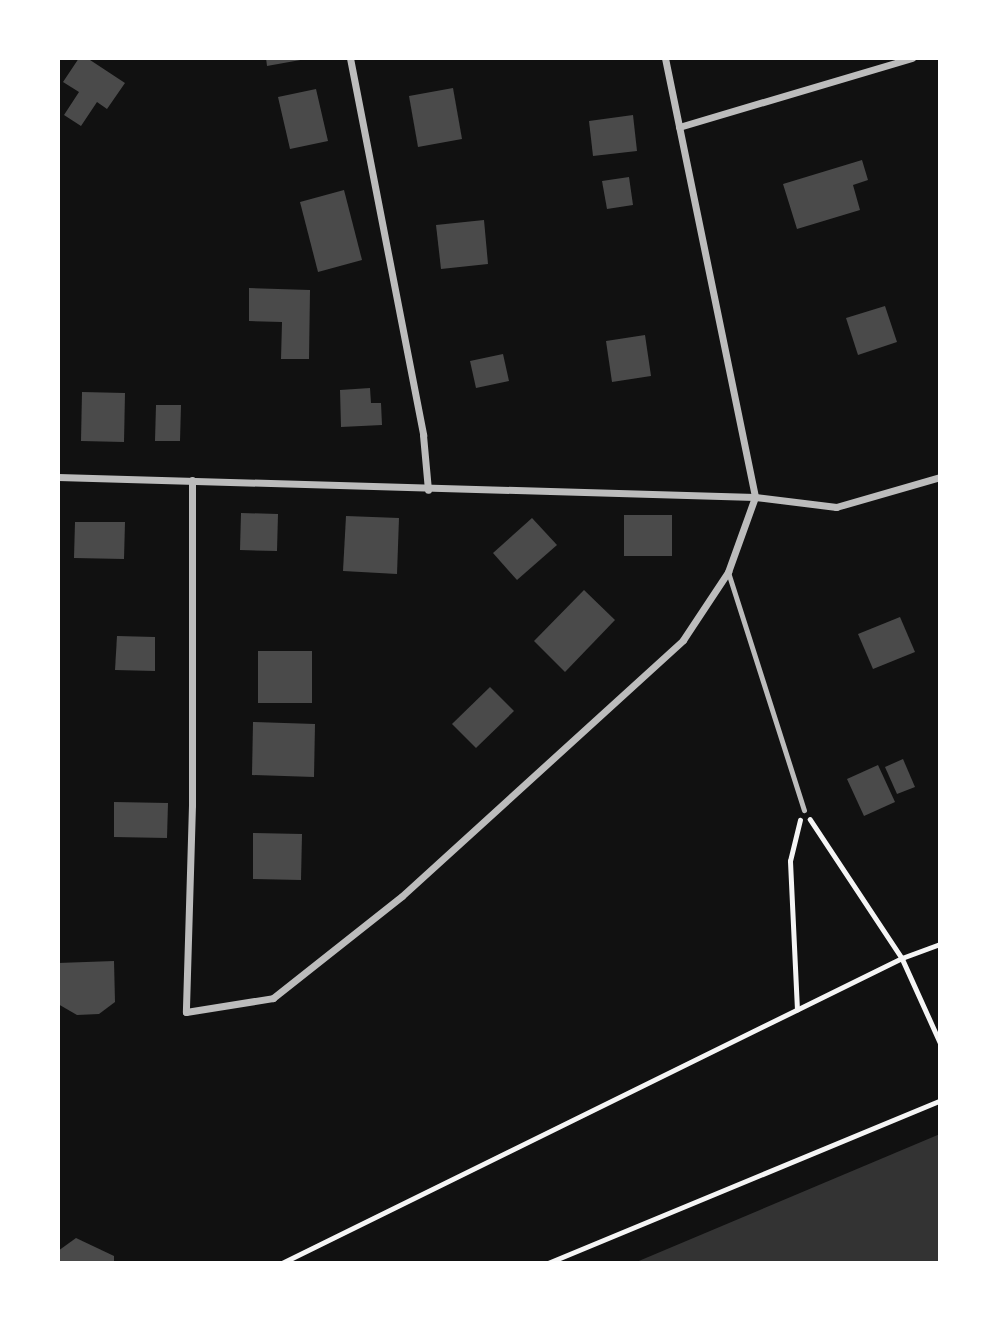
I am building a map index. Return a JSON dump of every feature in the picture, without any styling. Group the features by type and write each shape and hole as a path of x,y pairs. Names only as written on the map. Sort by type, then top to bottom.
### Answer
{"street":[{"path":"350,58 423,435 428,490"},
{"path":"192,480 192,805 186,1012 273,998 402,895 683,640 727,572 755,497 665,58"},
{"path":"679,127 912,58"},
{"path":"58,477 428,490 755,497 836,507 940,477"}],"lane":[{"path":"727,572 804,810"}],"path":[{"path":"804,810 902,958 940,1042"},
{"path":"797,1010 790,861 804,810"},
{"path":"282,1263 902,958 940,944"},
{"path":"548,1263 940,1101"}],"shaded area":[{"path":"940,1134 940,1263 634,1263"}],"building":[{"path":"79,58 87,58 125,83 107,109 97,102 81,126 64,115 79,92 63,82"},
{"path":"266,58 306,58 306,59 267,66"},
{"path":"453,88 462,139 418,147 409,96"},
{"path":"316,89 328,141 290,149 278,97"},
{"path":"633,115 637,151 593,156 589,121"},
{"path":"862,160 868,180 853,185 860,210 797,229 783,184"},
{"path":"629,177 633,205 607,209 602,181"},
{"path":"344,190 362,260 318,272 300,202"},
{"path":"484,220 488,264 441,269 436,225"},
{"path":"249,288 310,290 309,359 281,359 282,322 249,321"},
{"path":"885,306 897,342 858,355 846,318"},
{"path":"645,335 651,376 612,382 606,341"},
{"path":"503,354 509,381 476,388 470,361"},
{"path":"370,388 371,403 381,403 382,425 341,427 340,390"},
{"path":"82,392 125,393 124,442 81,441"},
{"path":"156,405 181,405 180,441 155,441"},
{"path":"241,513 278,514 277,551 240,550"},
{"path":"624,515 672,515 672,556 624,556"},
{"path":"346,516 399,518 397,574 343,571"},
{"path":"532,518 557,545 517,580 493,553"},
{"path":"75,522 125,522 124,559 74,558"},
{"path":"584,590 615,620 565,672 534,641"},
{"path":"900,617 915,652 873,669 858,634"},
{"path":"117,636 155,637 155,671 115,670"},
{"path":"258,651 312,651 312,703 258,703"},
{"path":"490,687 514,711 476,748 452,724"},
{"path":"253,722 315,724 314,777 252,775"},
{"path":"903,759 915,787 897,794 885,767"},
{"path":"878,765 895,802 864,816 847,779"},
{"path":"114,802 168,803 167,838 114,837"},
{"path":"253,833 302,834 301,880 253,879"},
{"path":"114,961 115,1002 99,1014 77,1015 58,1004 58,963"},
{"path":"76,1238 114,1256 114,1263 58,1263 58,1251"}]}
